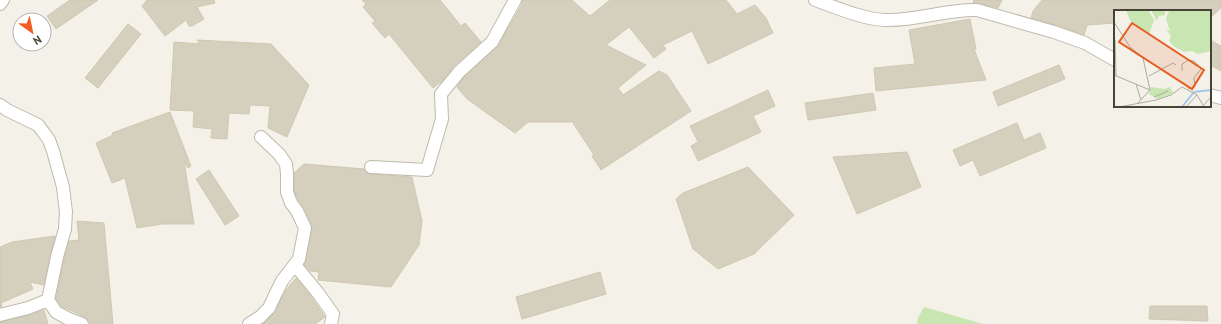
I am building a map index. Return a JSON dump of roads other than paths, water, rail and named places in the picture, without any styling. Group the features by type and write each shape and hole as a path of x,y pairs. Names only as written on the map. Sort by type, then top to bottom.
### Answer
{"street":[{"path":"0,4 3,0"},
{"path":"371,167 427,170 442,119 441,94 459,72 492,42 515,0"},
{"path":"815,0 871,19 886,20 965,10 978,10 1054,32 1085,43 1114,59"},
{"path":"1211,95 1221,98"},
{"path":"0,105 38,125 49,140 63,186 66,212 65,229 57,257 48,300 56,312 82,324"},
{"path":"249,324 260,317 269,308 276,293 299,258 305,228 297,211 291,203 287,192 286,164 280,154 261,137"},
{"path":"294,264 333,314 331,324"},
{"path":"0,315 28,308 48,300"}]}
